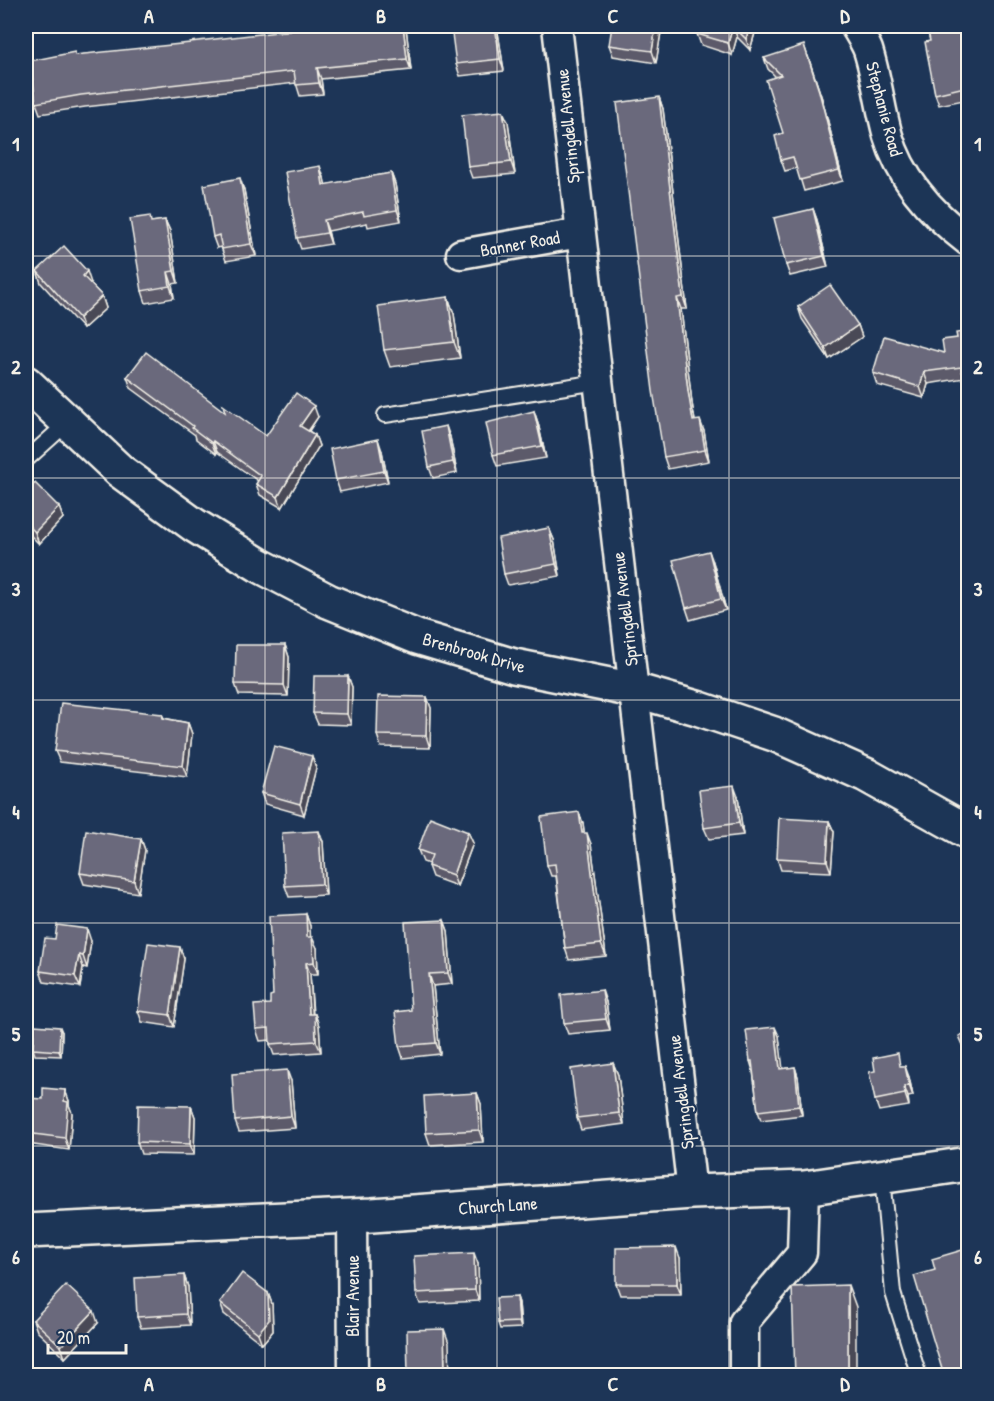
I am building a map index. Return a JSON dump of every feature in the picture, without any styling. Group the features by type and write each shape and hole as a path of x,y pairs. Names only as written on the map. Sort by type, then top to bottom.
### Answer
{"main road":[{"name":"Brenbrook Drive","path":"26,383 120,471 194,525 259,565 328,601 417,637 514,666 634,690 774,734 866,775 969,832"},
{"name":"Church Lane","path":"26,1231 352,1216 692,1192 804,1188 969,1164"}],"street":[{"name":"Springdell Avenue","path":"557,26 692,1192"},
{"name":"Stephanie Road","path":"855,26 868,49 889,137 901,168 921,198 939,218 969,241"},
{"name":"Banner Road","path":"461,254 580,233"},
{"path":"744,1376 744,1322 802,1253 804,1188"},
{"name":"Blair Avenue","path":"352,1216 353,1376"}],"lane":[{"path":"386,415 598,382"},
{"path":"26,460 67,423"},
{"path":"882,1177 893,1293 919,1376"}],"building":[{"path":"329,26 403,26 407,59 317,68 319,83 296,85 294,71 81,95 36,103 30,61 75,52 75,55"},
{"path":"451,26 495,26 500,59 456,64"},
{"path":"612,26 656,26 652,51 609,45"},
{"path":"699,26 733,26 728,43 697,34"},
{"path":"733,26 750,26 746,39"},
{"path":"927,26 964,26 969,46 969,86 935,94 925,42 930,41"},
{"path":"804,45 819,91 839,170 800,180 793,157 781,160 775,136 783,133 766,80 781,75 764,58"},
{"path":"659,97 683,297 677,298 688,391 693,421 700,420 705,450 664,457 653,391 617,103"},
{"path":"503,111 511,162 468,167 462,115"},
{"path":"969,148 969,160 963,156"},
{"path":"320,166 323,185 391,173 397,210 364,216 363,212 324,220 327,233 297,238 285,172"},
{"path":"240,178 251,244 222,249 219,235 213,237 204,185"},
{"path":"813,209 824,256 786,265 774,218"},
{"path":"150,216 151,222 165,220 174,271 168,272 170,286 142,291 130,219"},
{"path":"64,246 87,271 83,276 102,296 79,318 37,271"},
{"path":"830,285 858,325 825,348 798,307"},
{"path":"448,297 454,342 384,350 378,306"},
{"path":"969,331 969,371 962,372 961,367 924,372 920,387 873,373 884,336 944,353 942,340 957,338 956,333"},
{"path":"146,352 225,412 223,405 266,436 296,393 314,406 300,426 315,435 278,497 256,484 261,476 213,441 212,443 127,377"},
{"path":"534,411 542,446 493,455 486,423"},
{"path":"446,426 453,462 429,467 422,431"},
{"path":"378,439 384,471 336,480 330,449"},
{"path":"35,483 59,507 35,532 26,523 26,493"},
{"path":"549,528 556,564 504,574 498,538"},
{"path":"709,551 721,599 686,608 673,560"},
{"path":"236,645 285,645 284,685 235,684"},
{"path":"314,676 348,676 347,714 313,713"},
{"path":"378,696 427,697 426,736 377,735"},
{"path":"61,703 162,714 163,718 188,723 183,766 55,751"},
{"path":"274,746 312,756 300,804 261,793"},
{"path":"734,786 739,823 704,828 699,790"},
{"path":"579,812 582,833 587,833 601,944 565,948 555,864 547,865 541,817"},
{"path":"430,817 468,832 453,875 428,866 432,855 418,850"},
{"path":"779,818 829,821 827,861 777,858"},
{"path":"86,830 141,839 134,881 80,873"},
{"path":"319,831 322,884 285,886 282,833"},
{"path":"306,914 307,937 312,937 314,962 306,963 309,1014 315,1014 316,1041 270,1044 269,1028 256,1029 254,1005 270,1004 270,996 273,995 269,916"},
{"path":"444,920 448,973 429,974 436,1043 399,1046 395,1012 411,1010 405,922"},
{"path":"57,925 87,929 83,956 79,955 75,976 40,971 45,938 55,939"},
{"path":"148,943 180,947 170,1015 138,1011"},
{"path":"602,990 606,1019 564,1023 561,995"},
{"path":"34,1025 60,1027 59,1051 33,1049"},
{"path":"775,1027 780,1069 795,1067 799,1106 758,1111 746,1030"},
{"path":"969,1031 969,1058 959,1036"},
{"path":"898,1053 900,1066 905,1066 909,1085 904,1086 905,1094 875,1100 869,1072 875,1071 873,1058"},
{"path":"613,1063 619,1113 577,1118 571,1069"},
{"path":"287,1070 291,1116 235,1121 232,1074"},
{"path":"43,1088 65,1090 64,1101 68,1102 65,1138 26,1133 26,1098 43,1099"},
{"path":"477,1093 479,1130 426,1133 424,1096"},
{"path":"138,1105 191,1106 190,1144 137,1142"},
{"path":"676,1247 677,1284 616,1284 616,1248"},
{"path":"969,1248 969,1376 944,1376 914,1276 935,1270 932,1259"},
{"path":"474,1253 475,1290 416,1293 414,1256"},
{"path":"242,1273 268,1293 269,1320 258,1333 220,1303"},
{"path":"184,1275 186,1314 137,1317 135,1278"},
{"path":"66,1285 94,1311 61,1346 33,1320"},
{"path":"848,1285 848,1376 795,1376 792,1287"},
{"path":"517,1297 519,1322 498,1323 496,1298"},
{"path":"444,1329 445,1376 408,1376 407,1330"}]}
